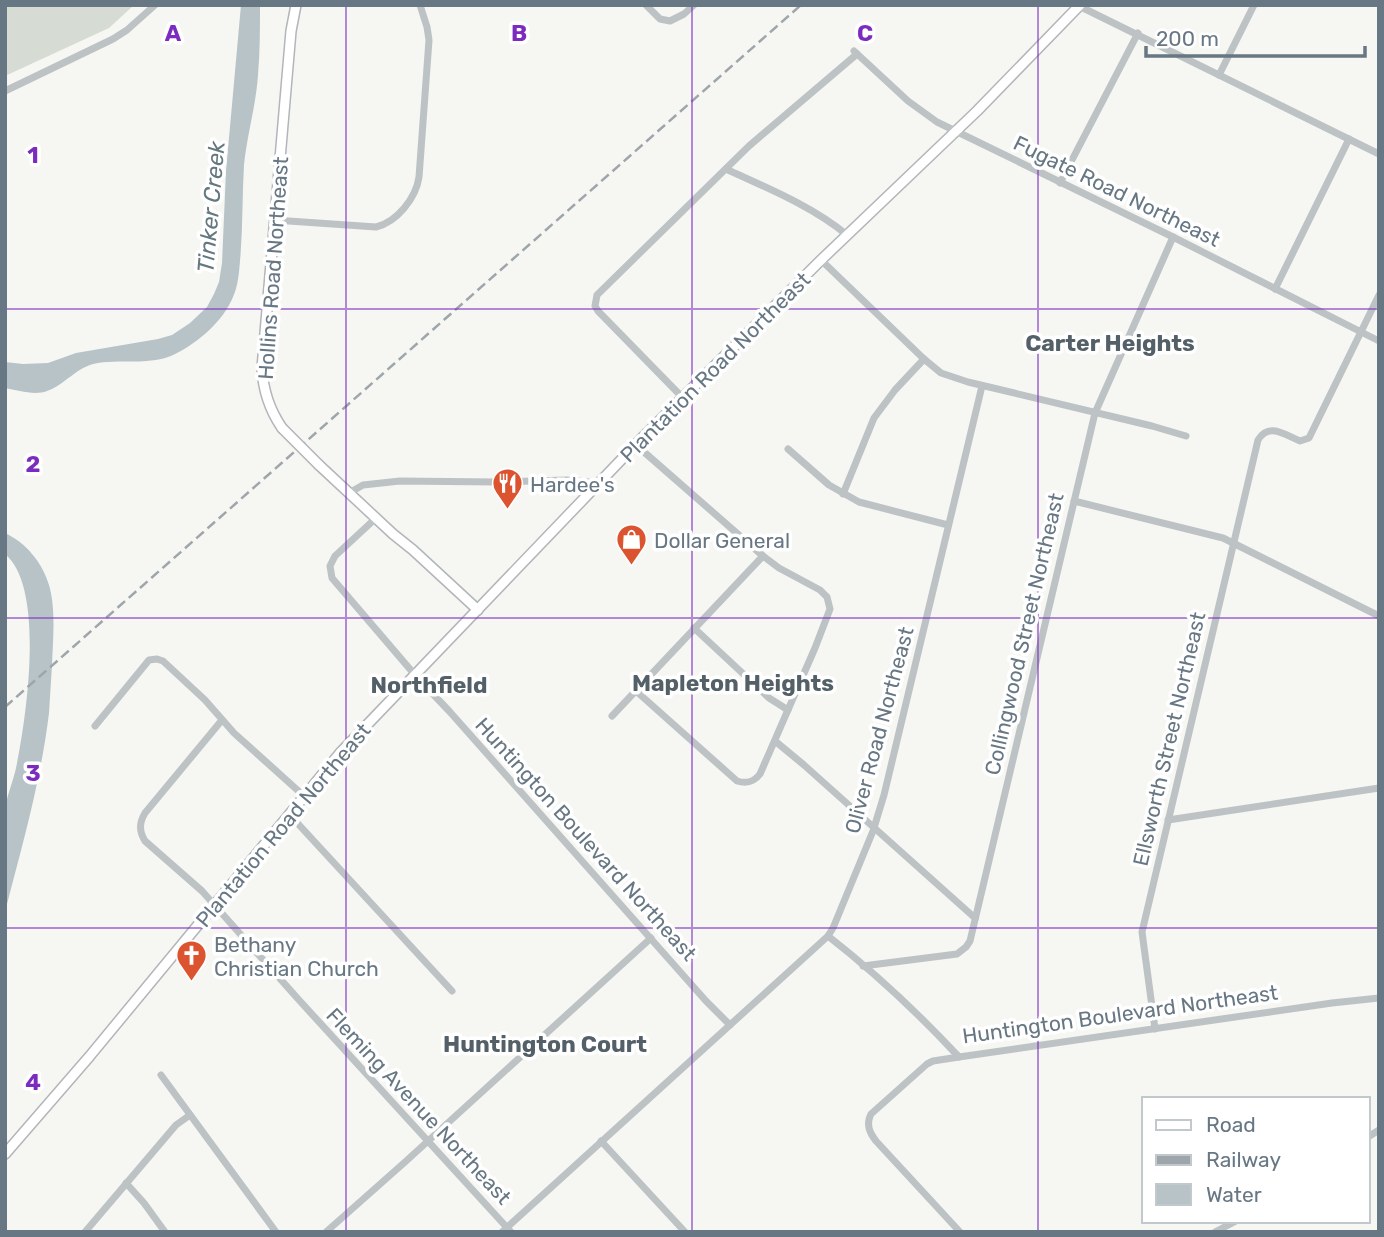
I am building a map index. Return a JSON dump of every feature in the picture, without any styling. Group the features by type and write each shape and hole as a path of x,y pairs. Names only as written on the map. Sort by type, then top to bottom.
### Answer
{"main road":[{"name":"Hollins Road Northeast","path":"296,5 291,31 262,368 269,405 282,428 319,465 478,610"},
{"name":"Plantation Road Northeast","path":"5,1154 340,753 635,445 821,260 955,132 1080,5"}],"street":[{"path":"5,91 113,40 155,5"},
{"path":"274,220 376,227 389,222 410,198 418,184 429,40 420,5"},
{"path":"646,5 660,19 670,21 694,5"},
{"path":"1080,5 1379,154"},
{"path":"1219,75 1254,5"},
{"path":"1060,183 1138,33"},
{"name":"Fugate Road Northeast","path":"726,169 855,52 920,111 955,132 1379,341"},
{"path":"1275,289 1349,139"},
{"path":"683,398 598,311 595,300 600,291 726,169 794,201 826,219 847,235"},
{"name":"Collingwood Street Northeast","path":"863,965 957,954 970,941 1095,413 1172,237"},
{"path":"821,260 941,373 982,386 1186,436"},
{"path":"1361,332 1379,295"},
{"name":"Ellsworth Street Northeast","path":"1155,1029 1142,932 1258,440 1265,432 1274,430 1300,441 1308,438 1361,332"},
{"path":"843,494 874,418 924,359"},
{"name":"Oliver Road Northeast","path":"507,1230 833,929 874,828 890,771 982,386"},
{"path":"635,445 763,556 824,593 830,611 760,774 753,780 737,781 636,691"},
{"path":"788,449 829,485 859,502 948,525"},
{"path":"349,493 363,485 400,481 567,480 600,483"},
{"path":"1074,501 1223,538 1379,616"},
{"name":"Huntington Boulevard Northeast","path":"376,518 335,556 330,566 332,578 415,675 730,1025"},
{"path":"612,716 763,556"},
{"path":"694,628 769,698 788,710"},
{"path":"95,726 149,660 163,661 304,796"},
{"name":"Fleming Avenue Northeast","path":"222,720 145,813 140,823 145,841 202,891 507,1230"},
{"path":"775,741 975,918"},
{"path":"1168,820 1379,788"},
{"path":"289,814 452,991"},
{"name":"Huntington Boulevard Northeast","path":"828,936 863,965 959,1057 1379,998"},
{"path":"326,1232 650,938"},
{"path":"959,1057 927,1064 871,1114 868,1125 876,1140 960,1232"},
{"path":"161,1075 276,1232"},
{"path":"85,1232 176,1125 190,1115"},
{"path":"601,1141 680,1230"},
{"path":"125,1183 165,1232"},
{"path":"1215,1232 1232,1223"}],"shaded area":[{"path":"5,5 134,5 109,28 5,76"}],"water":[{"path":"241,5 260,5 259,58 244,165 239,275 229,306 202,336 168,357 149,361 98,363 42,392 31,393 5,388 5,362 48,363 76,353 158,339 172,335 207,307 219,282 222,263 226,171"},
{"path":"5,533 26,548 38,561 49,585 54,624 46,738 5,912 5,809 20,746 30,656 25,595 18,571 5,554"}],"railway":[{"path":"5,707 801,5"}],"place":[{"name":"Hardee's","path":"507,511"},
{"name":"Dollar General","path":"631,567"},
{"name":"Bethany Christian Church","path":"191,983"}],"district":[{"name":"Carter Heights","path":"1110,343"},
{"name":"Mapleton Heights","path":"733,683"},
{"name":"Northfield","path":"429,685"},
{"name":"Huntington Court","path":"545,1044"}],"water label":[{"name":"Tinker Creek","path":"211,207"}]}
